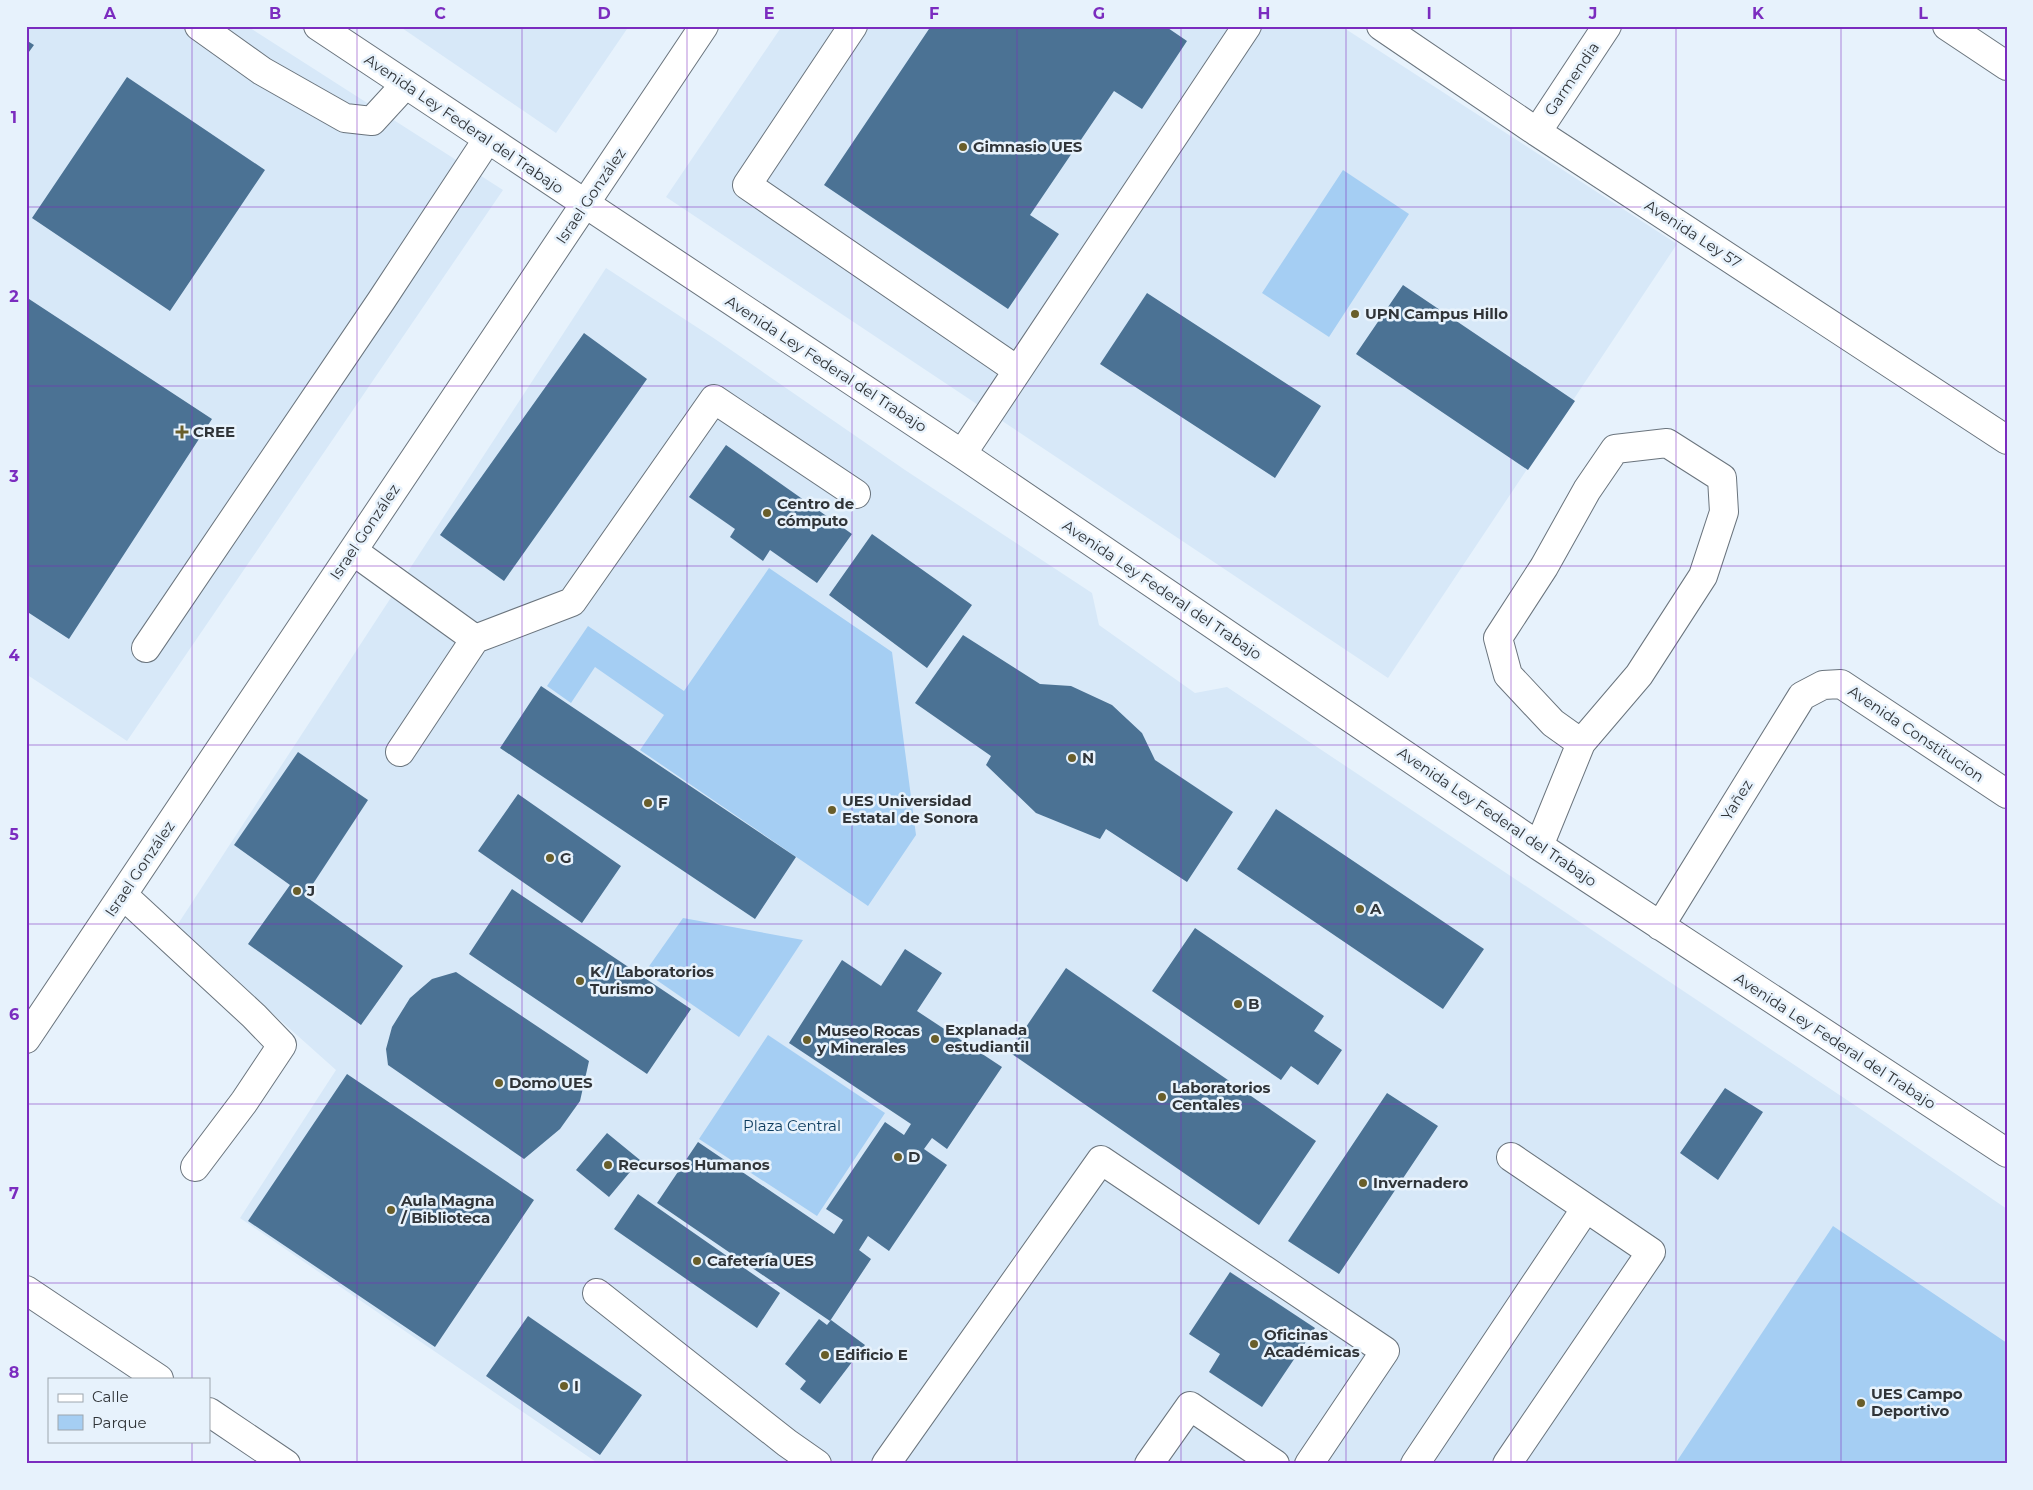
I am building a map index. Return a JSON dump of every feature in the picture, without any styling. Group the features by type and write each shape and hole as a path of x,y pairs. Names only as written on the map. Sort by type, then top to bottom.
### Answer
{"street":[{"path":"199,26 262,71 345,118 372,121 405,85"},
{"name":"Avenida Ley Federal del Trabajo","path":"318,26 962,454 1539,846 2007,1153"},
{"name":"Israel González","path":"26,1039 704,26"},
{"path":"853,26 747,185 1017,370"},
{"path":"962,454 1247,26"},
{"name":"Avenida Ley 57","path":"1382,26 1537,132 2007,440"},
{"name":"Garmendia","path":"1537,132 1607,26"},
{"path":"1947,26 2007,66"},
{"path":"146,648 381,301 487,140"},
{"path":"400,752 476,639 572,602 714,399 856,494"},
{"path":"1539,846 1581,743 1639,675 1703,576 1724,512 1722,478 1667,443 1615,449 1587,490 1544,567 1498,638 1508,675 1553,723 1581,743"},
{"path":"353,551 476,639"},
{"name":"Avenida Constitucion","path":"1823,685 1842,684 2007,794"},
{"name":"Yañez","path":"1660,926 1802,696 1823,685"},
{"path":"123,895 254,1016 282,1046 244,1102 195,1167"},
{"path":"1508,1464 1651,1252 1511,1157"},
{"path":"886,1464 1101,1160 1385,1351 1309,1464"},
{"path":"1415,1464 1586,1208"},
{"path":"26,1290 158,1378"},
{"path":"597,1293 816,1464"},
{"path":"1149,1464 1190,1406 1274,1464"},
{"path":"210,1413 286,1464"}],"shaded area":[{"name":"CREE","path":"26,26 247,26 503,190 127,741 26,674"},
{"path":"399,26 629,26 556,133"},
{"name":"UPN Campus Hillo","path":"782,26 1341,26 1677,244 1388,678 666,197"},
{"name":"UES Universidad Estatal de Sonora","path":"606,268 715,339 905,470 1092,593 1099,625 1195,693 1227,687 1868,1114 2007,1209 2007,1464 599,1464 240,1218 336,1070 176,927"}],"green space":[{"path":"1343,170 1409,214 1329,337 1262,293"},
{"path":"769,568 892,652 916,835 868,906 640,750 664,715 595,667 571,703 547,686 588,626 684,691"},
{"path":"683,918 803,940 739,1037 645,972"},
{"name":"Plaza Central","path":"768,1035 885,1113 817,1216 699,1139"},
{"name":"UES Campo Deportivo","path":"1833,1226 2007,1343 2007,1464 1675,1464"}],"building":[{"name":"Gimnasio UES","path":"931,26 1165,26 1187,41 1142,109 1114,91 1030,215 1059,234 1008,309 824,185"},
{"path":"26,40 34,45 26,56"},
{"path":"127,77 265,170 170,311 32,218"},
{"path":"1403,285 1575,401 1528,470 1356,354"},
{"path":"1147,293 1321,406 1275,478 1100,364"},
{"path":"26,297 212,419 69,639 26,611"},
{"path":"584,333 647,379 504,581 440,535"},
{"name":"Centro de cómputo","path":"726,445 852,534 817,583 770,550 763,561 730,537 735,529 689,497"},
{"path":"872,534 972,605 927,668 829,595"},
{"name":"N","path":"963,635 1040,684 1071,686 1112,705 1142,733 1155,760 1233,812 1187,882 1106,829 1100,839 1036,813 986,765 991,756 915,703"},
{"name":"F","path":"541,686 796,857 755,919 500,748"},
{"name":"J","path":"298,752 368,800 305,896 403,966 361,1025 248,944 290,885 234,845"},
{"name":"G","path":"518,794 621,866 582,923 478,851"},
{"name":"A","path":"1276,809 1484,949 1443,1009 1237,869"},
{"name":"K / Laboratorios Turismo","path":"512,889 691,1009 647,1074 469,954"},
{"name":"B","path":"1195,928 1324,1016 1314,1031 1342,1050 1318,1085 1291,1066 1281,1080 1152,991"},
{"name":"D","path":"905,949 942,973 917,1011 1002,1067 947,1149 932,1138 924,1149 947,1165 889,1251 868,1236 859,1250 871,1259 830,1321 657,1203 698,1142 834,1234 843,1220 826,1209 885,1122 904,1135 911,1124 789,1043 842,960 881,986"},
{"name":"Laboratorios Centales","path":"1066,968 1316,1141 1259,1225 1009,1052"},
{"name":"Domo UES","path":"456,972 589,1061 580,1101 560,1129 524,1159 388,1065 386,1049 392,1027 410,998 432,979"},
{"name":"Aula Magna / Biblioteca","path":"347,1074 534,1200 435,1347 248,1221"},
{"path":"1725,1088 1763,1112 1718,1180 1680,1153"},
{"name":"Invernadero","path":"1387,1093 1438,1126 1339,1274 1288,1241"},
{"name":"Recursos Humanos","path":"607,1133 640,1160 609,1197 576,1170"},
{"name":"Cafetería UES","path":"638,1194 780,1293 757,1328 614,1229"},
{"name":"Oficinas Académicas","path":"1230,1272 1315,1328 1262,1407 1209,1372 1220,1354 1189,1334"},
{"name":"I","path":"528,1316 642,1395 600,1455 486,1376"},
{"name":"Edificio E","path":"819,1319 827,1325 831,1320 865,1345 820,1404 800,1389 806,1381 785,1364"}],"place":[{"name":"Gimnasio UES","path":"963,147"},
{"name":"UPN Campus Hillo","path":"1355,314"},
{"name":"CREE","path":"182,432"},
{"name":"Centro de cómputo","path":"767,513"},
{"name":"N","path":"1072,758"},
{"name":"F","path":"648,803"},
{"name":"UES Universidad Estatal de Sonora","path":"832,810"},
{"name":"G","path":"550,858"},
{"name":"J","path":"297,891"},
{"name":"A","path":"1360,909"},
{"name":"K / Laboratorios Turismo","path":"580,981"},
{"name":"B","path":"1238,1004"},
{"name":"Explanada estudiantil","path":"935,1039"},
{"name":"Museo Rocas y Minerales","path":"807,1040"},
{"name":"Domo UES","path":"499,1083"},
{"name":"Laboratorios Centales","path":"1162,1097"},
{"name":"D","path":"898,1157"},
{"name":"Recursos Humanos","path":"608,1165"},
{"name":"Invernadero","path":"1363,1183"},
{"name":"Aula Magna / Biblioteca","path":"391,1210"},
{"name":"Cafetería UES","path":"697,1261"},
{"name":"Oficinas Académicas","path":"1254,1344"},
{"name":"Edificio E","path":"825,1355"},
{"name":"I","path":"564,1386"},
{"name":"UES Campo Deportivo","path":"1861,1403"}]}
